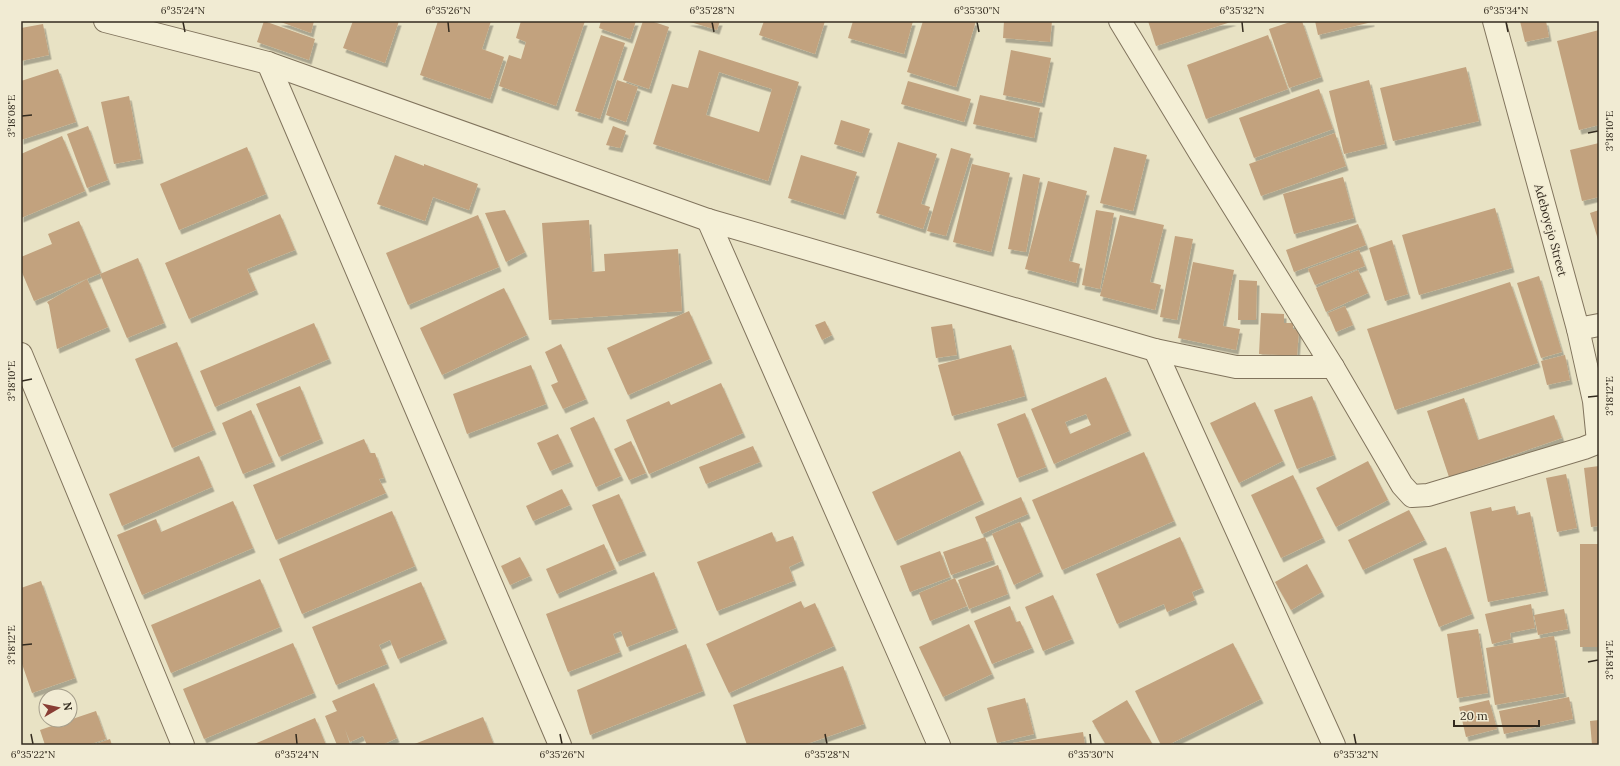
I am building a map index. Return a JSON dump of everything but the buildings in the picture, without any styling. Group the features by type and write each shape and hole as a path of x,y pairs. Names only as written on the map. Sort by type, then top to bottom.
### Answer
{"street":[{"path":"105,21 268,63 708,220 1155,350 1236,367 1333,367"},
{"path":"1120,21 1204,160 1333,367 1402,485 1412,496 1428,495 1584,448 1598,442"},
{"name":"Adeboyejo Street","path":"1494,21 1578,329 1594,401 1598,442"},
{"path":"268,63 560,745"},
{"path":"708,220 939,745"},
{"path":"1578,329 1599,325"},
{"path":"1155,350 1334,745"},
{"path":"21,354 183,745"}]}
